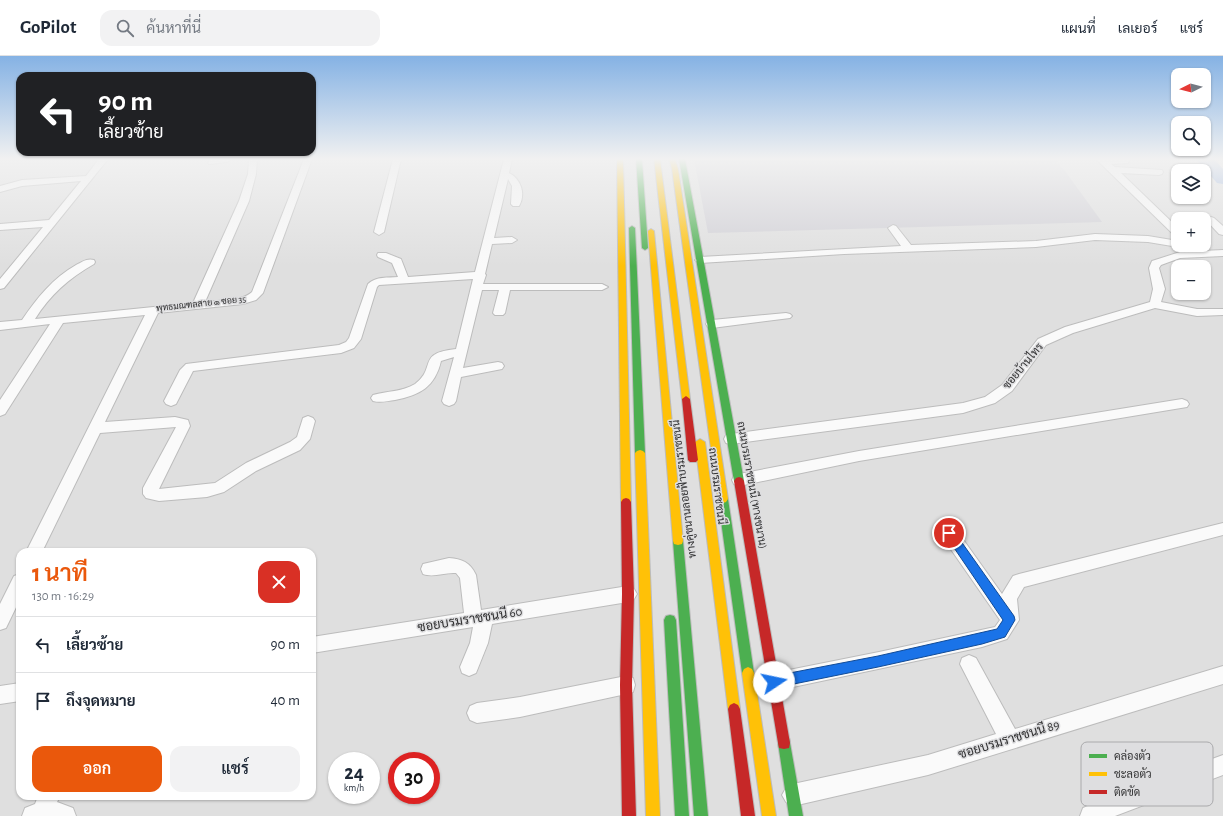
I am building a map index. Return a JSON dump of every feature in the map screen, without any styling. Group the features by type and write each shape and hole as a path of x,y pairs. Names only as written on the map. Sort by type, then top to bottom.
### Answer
{"main road":[{"path":"621,194 628,594 626,685 629,816"},
{"path":"641,194 652,346"},
{"name":"ทางคู่ขนานลอยฟ้าบรมราชชนนี","path":"648,194 701,816"},
{"name":"ทางคู่ขนานลอยฟ้าบรมราชชนนี","path":"661,194 698,500"},
{"name":"ถนนบรมราชชนนี","path":"669,194 748,816"},
{"path":"679,194 769,816"},
{"name":"ถนนบรมราชชนนี (ทางขนาน)","path":"688,194 712,324 796,816"},
{"path":"631,217 654,816"},
{"path":"669,612 682,816"}],"street":[{"path":"0,286 75,194"},
{"path":"198,304 246,194"},
{"name":"พุทธมณฑลสาย ๑ ซอย 35","path":"0,326 198,304 243,301 252,298 257,293 295,194"},
{"path":"378,232 388,194"},
{"path":"449,401 500,194"},
{"path":"516,204 517,194"},
{"path":"1138,194 1171,226"},
{"path":"1211,221 1223,232"},
{"path":"0,226 52,223"},
{"path":"893,228 908,249"},
{"path":"700,260 1036,244 1106,237 1148,239 1171,243"},
{"path":"489,241 512,240"},
{"path":"1211,251 1223,253"},
{"path":"1182,252 1156,263 1154,268 1159,289 1155,304 1192,313 1213,314 1223,312"},
{"path":"382,255 397,262 404,279"},
{"path":"26,323 38,305 55,285 72,271 90,262"},
{"path":"0,272 12,272"},
{"path":"171,401 186,370 190,366 341,349 350,345 356,339 372,286 376,282 481,275"},
{"path":"477,287 602,287"},
{"path":"499,313 505,288"},
{"name":"ซอยบ้านไทร","path":"731,439 963,408 990,400 1007,388 1042,342 1069,330 1155,304"},
{"path":"36,548 154,309"},
{"path":"712,324 786,316"},
{"path":"0,411 59,320"},
{"path":"378,398 390,397 415,390 425,383 435,359 439,356 461,352"},
{"path":"456,374 498,366"},
{"path":"739,480 927,444 1182,404"},
{"path":"95,428 175,422 183,423 183,426 151,488 151,494 159,495 207,492 219,488 251,467 295,446 303,439 308,421"},
{"path":"774,682 878,661 1001,633 1010,620 1007,605 1010,592 1019,581 1223,529"},
{"path":"949,533 1010,620"},
{"path":"429,569 448,565 460,566 468,575 478,619 479,643 469,667"},
{"path":"0,622 16,589"},
{"name":"ซอยบรมราชชนนี 60","path":"316,644 628,594"},
{"path":"969,664 1010,740"},
{"name":"ซอยบรมราชชนนี 89","path":"793,795 928,765 1223,675"},
{"path":"477,713 520,707 626,685"},
{"path":"0,695 16,693"},
{"path":"1213,770 1223,766"},
{"path":"1091,816 1114,806"},
{"path":"42,808 58,812 65,816"}],"shaded area":[{"path":"701,194 1082,194 1102,222 708,233"}],"traffic: fast":[{"path":"641,194 645,248"},
{"path":"688,194 739,481"},
{"path":"632,228 640,453"},
{"path":"723,499 748,673"},
{"path":"678,541 701,816"},
{"path":"670,620 682,816"},
{"path":"784,743 796,816"}],"traffic: slow":[{"path":"621,194 626,502"},
{"path":"661,194 686,399"},
{"path":"679,194 723,499"},
{"path":"651,231 678,541"},
{"path":"700,442 734,709"},
{"path":"640,453 653,816"},
{"path":"748,673 769,816"}],"traffic: jam":[{"path":"686,399 693,460"},
{"path":"739,481 784,743"},
{"path":"626,502 628,594 626,685 629,816"},
{"path":"734,709 748,816"}],"route":[{"path":"774,682 878,661 1001,633 1010,620 949,533"}]}
